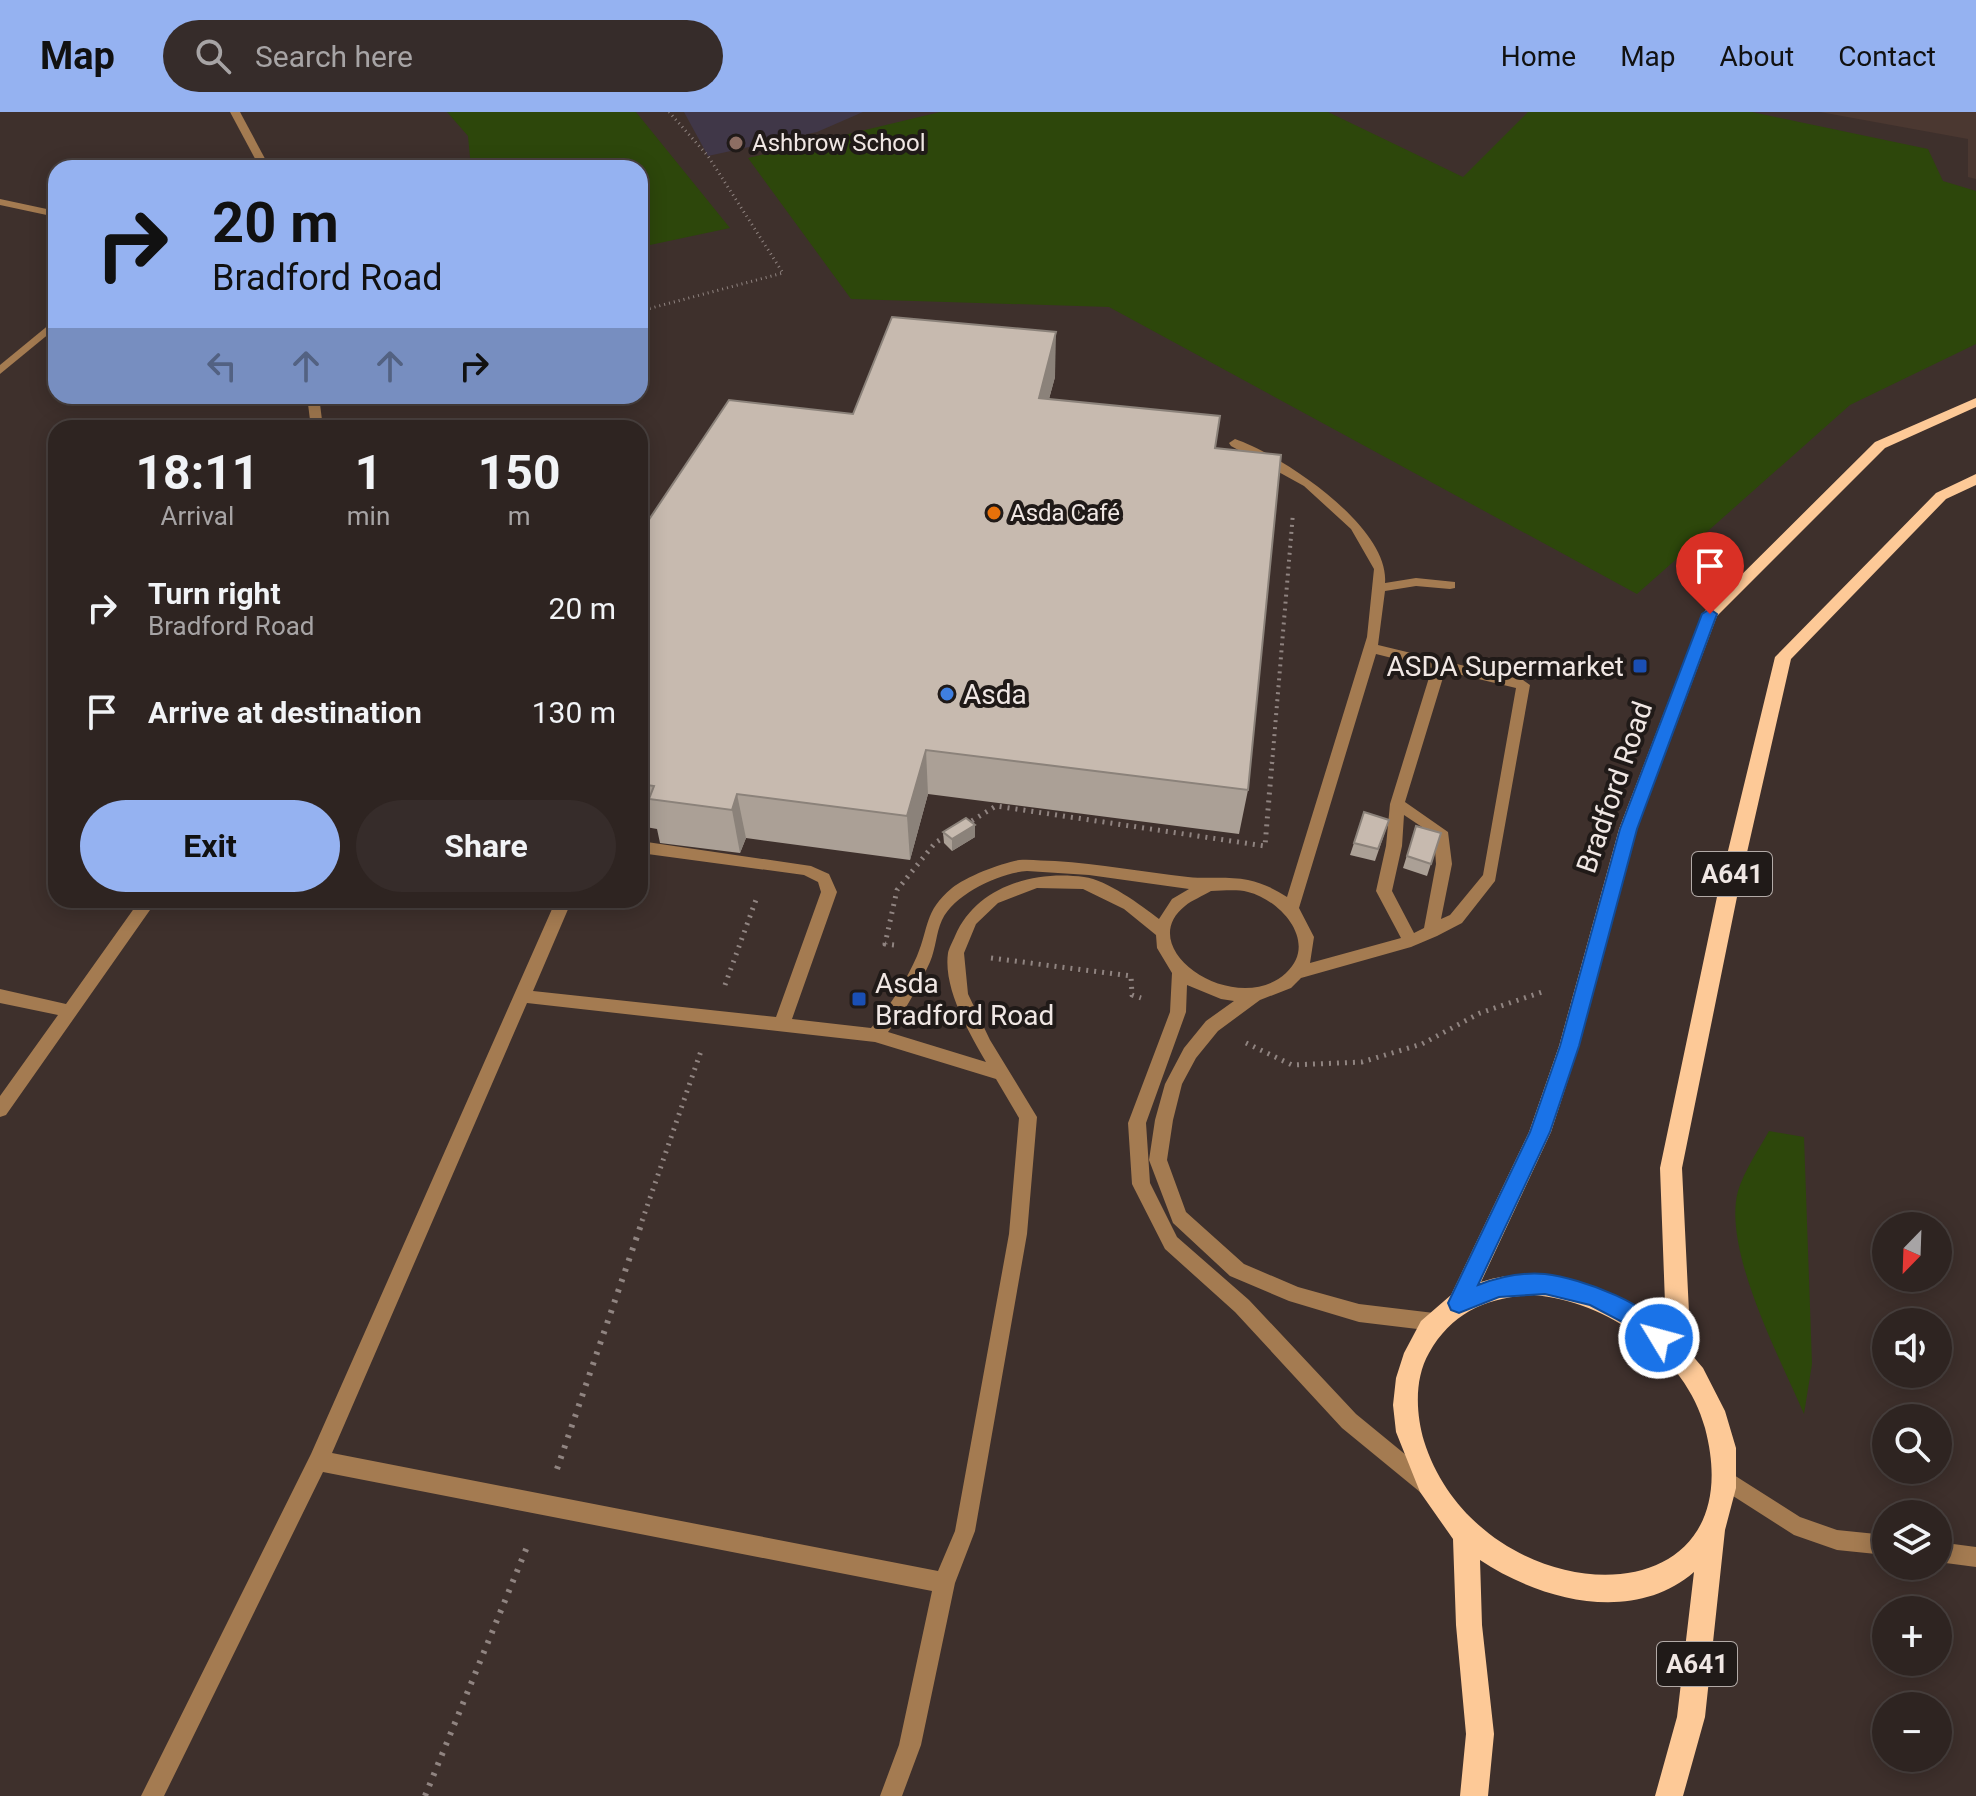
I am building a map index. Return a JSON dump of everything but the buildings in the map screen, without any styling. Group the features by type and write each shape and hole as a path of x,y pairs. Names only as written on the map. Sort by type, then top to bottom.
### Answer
{"main road":[{"name":"Bradford Road","path":"1459,1303 1540,1132 1569,1046 1628,829 1710,614 1880,445 1976,402"},
{"name":"A641","path":"1679,1356 1671,1168 1728,892 1783,657 1941,496 1976,479"},
{"name":"Bradford Road","path":"1669,1796 1691,1717 1712,1530 1722,1506 1726,1480 1722,1436 1706,1394 1679,1356 1639,1320 1593,1296 1545,1284 1499,1287 1459,1303 1434,1322 1413,1355 1405,1397 1409,1441 1429,1486 1466,1534 1518,1569 1575,1589 1632,1588 1680,1567 1712,1530"},
{"path":"1466,1534 1469,1625 1480,1734 1474,1796"}],"street":[{"path":"235,112 261,160"},
{"path":"0,202 48,212"},
{"path":"0,371 48,329"},
{"path":"1235,443 1316,491 1356,527 1380,569 1371,648 1291,909"},
{"path":"1378,588 1416,582 1450,585"},
{"path":"1371,648 1523,685 1490,877 1456,919 1411,941 1297,973 1272,990 1256,995 1212,1026 1190,1053 1174,1084 1158,1160 1179,1217 1237,1270 1296,1295 1359,1313 1434,1322"},
{"path":"1411,941 1384,891 1394,846 1397,804 1440,665"},
{"path":"1397,804 1441,832 1444,864 1431,932"},
{"path":"648,848 806,870 824,878 829,892 781,1026"},
{"path":"875,1035 902,1006 928,949 933,920 959,889 1016,866 1092,868 1209,885 1254,887 1274,896 1291,909 1302,924 1306,941 1305,957 1297,973"},
{"path":"891,1796 910,1745 944,1583 965,1531 1018,1234 1028,1117 960,994 956,953 970,920 993,899 1036,882 1085,883 1130,905 1161,930"},
{"path":"1209,885 1176,902 1166,915 1161,930 1169,960 1195,984 1215,992 1256,995"},
{"path":"0,1110 143,908"},
{"path":"152,1796 318,1461 560,908"},
{"path":"1180,972 1178,1012 1137,1123 1141,1184 1171,1243 1242,1306 1349,1421 1429,1486"},
{"path":"0,996 69,1011"},
{"path":"522,996 875,1035 1002,1074"},
{"path":"318,1461 944,1583"},
{"path":"1726,1480 1794,1525 1837,1540 1872,1544"},
{"path":"1952,1554 1976,1557"}],"path":[{"path":"648,309 783,273 708,156 669,112"},
{"path":"928,949 885,944 897,890 935,843 996,806 1265,846 1293,505 1316,491"},
{"path":"425,1796 544,1505 768,865"},
{"path":"956,953 1131,976 1132,995 1178,1012"},
{"path":"1212,1026 1292,1065 1362,1062 1422,1044 1480,1013 1588,977"}],"shaded area":[{"name":"Ashbrow School","path":"684,112 863,112 817,132 708,156"},
{"path":"1820,112 1976,112 1976,179 1968,177 1968,139"}],"green space":[{"path":"447,112 636,112 730,228 650,245 648,160 470,160 468,136"},
{"path":"940,112 1328,112 1463,177 1528,112 1752,112 1928,149 1943,181 1976,191 1976,344 1850,405 1637,594 1109,307 851,299 748,158"},
{"path":"1769,1131 1804,1137 1812,1364 1804,1414 1756,1304 1738,1243 1735,1215 1738,1191"}],"place":[{"name":"Ashbrow School","path":"736,143"},
{"name":"Asda Café","path":"994,513"},
{"name":"ASDA Supermarket","path":"1640,666"},
{"name":"Asda","path":"947,694"},
{"name":"Asda Bradford Road","path":"859,999"}],"route":[{"path":"1659,1338 1639,1320 1593,1296 1545,1284 1499,1287 1459,1303 1540,1132 1569,1046 1628,829 1710,614"}]}
